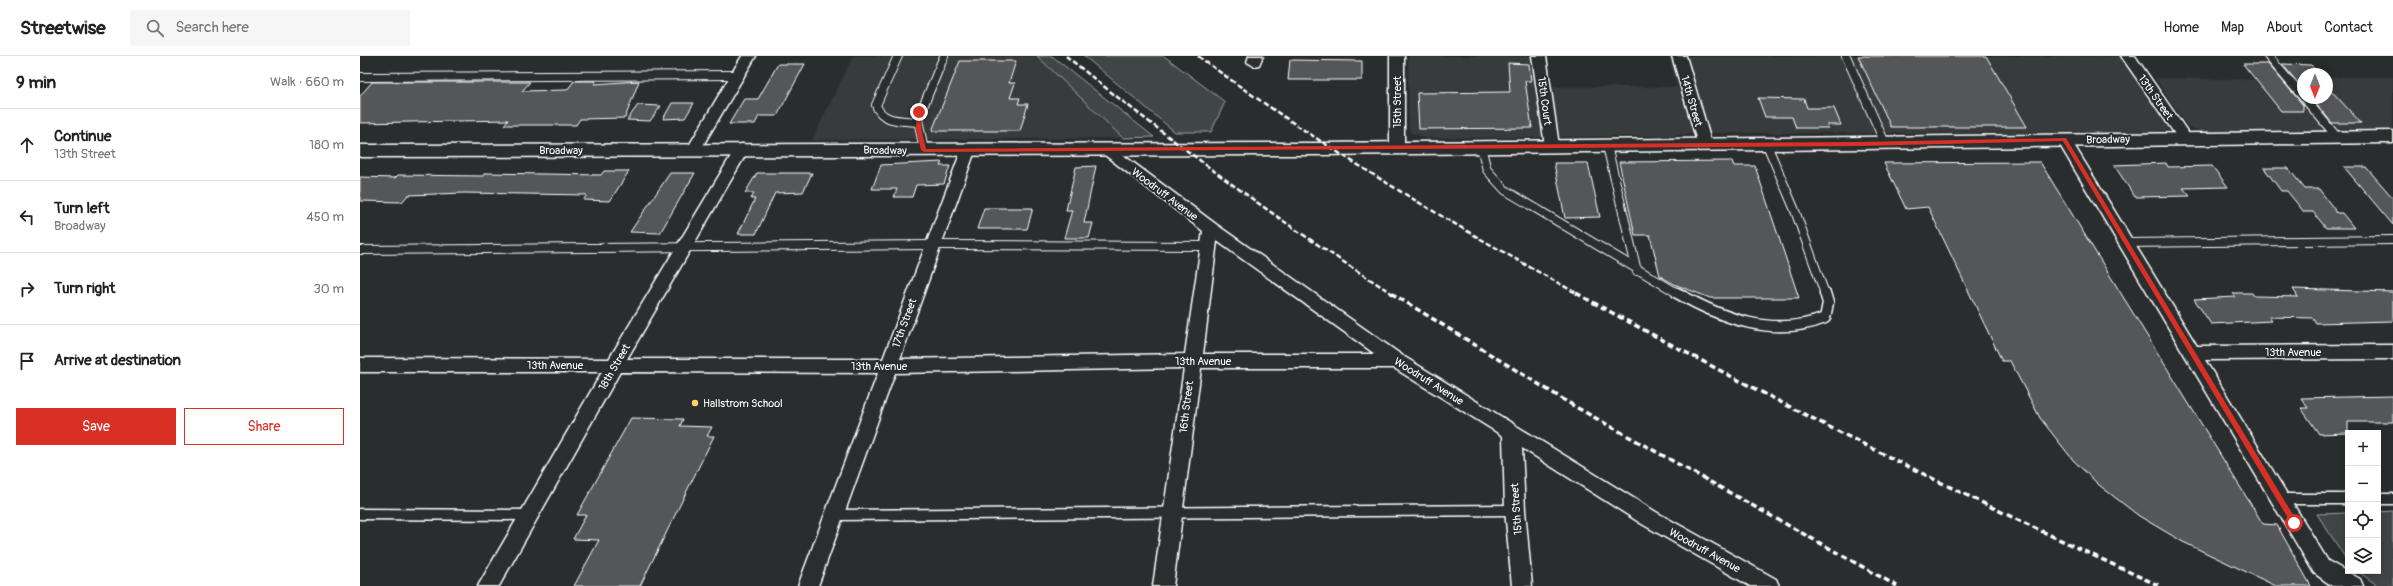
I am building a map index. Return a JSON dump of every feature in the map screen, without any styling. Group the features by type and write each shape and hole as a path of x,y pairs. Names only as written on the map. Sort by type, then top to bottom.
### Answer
{"main road":[{"name":"Broadway","path":"360,151 694,149 968,151 1768,145 2184,137 2393,137"}],"street":[{"path":"694,149 749,56"},
{"name":"15th Street","path":"1397,56 1397,148"},
{"name":"15th Court","path":"1539,56 1552,146"},
{"name":"14th Street","path":"1679,56 1705,145"},
{"name":"13th Street","path":"2128,56 2184,137"},
{"path":"2064,140 2321,567 2338,579 2353,586"},
{"name":"18th Street","path":"488,586 682,248 742,149"},
{"name":"Woodruff Avenue","path":"1106,149 1210,238 1397,361 1649,518 1769,586"},
{"name":"17th Street","path":"808,586 887,366 968,151"},
{"name":"16th Street","path":"1163,586 1192,361 1210,238"},
{"name":"13th Avenue","path":"2192,353 2393,352"},
{"name":"13th Avenue","path":"360,364 887,366 1192,361 1397,361"},
{"name":"15th Street","path":"1512,432 1515,510 1522,586"}],"lane":[{"path":"898,56 876,105 876,111 880,116 918,122"},
{"path":"924,150 918,122 919,112 944,56"},
{"path":"1846,56 1885,143"},
{"path":"2268,56 2297,91"},
{"path":"360,77 738,75"},
{"path":"2308,104 2337,137"},
{"path":"1480,147 1484,169 1496,182 1523,202 1681,297 1749,324 1784,329 1806,326 1825,318 1828,303 1794,208 1768,145"},
{"path":"1607,146 1637,271"},
{"path":"360,250 933,245 1210,238"},
{"path":"2126,243 2393,240"},
{"path":"2281,499 2345,499"},
{"path":"2381,499 2393,499"},
{"path":"834,515 1515,510"},
{"path":"360,514 529,515"}],"shaded area":[{"path":"853,56 1037,56 1123,138 812,140"},
{"path":"1037,56 1052,56 1154,137 1123,138"},
{"path":"1084,56 1164,56 1225,102 1211,132 1175,132"},
{"path":"1408,56 1545,56 1550,87 1677,87 1669,56 2120,56 2168,125 2169,130 2158,133 1689,133 1674,136 1425,138 1410,132"},
{"path":"2297,77 2297,104 2333,104 2333,77 2393,77 2393,131 2204,132 2187,126 2155,78 2280,80"},
{"path":"2393,511 2393,586 2377,585 2361,574 2381,574 2381,512"},
{"path":"2345,513 2345,557 2317,514"}],"building":[{"path":"1858,56 1986,56 2027,127 1891,127"},
{"path":"1290,60 1362,61 1362,80 1288,80"},
{"path":"960,61 1016,61 1009,83 1015,83 1010,98 1020,98 1018,104 1028,104 1020,131 932,131"},
{"path":"1508,63 1529,64 1531,81 1525,81 1532,128 1419,129 1417,93 1510,92"},
{"path":"778,64 805,64 777,116 759,116 755,124 729,124 744,99 758,99"},
{"path":"2243,64 2268,64 2297,98 2297,104 2303,105 2303,111 2281,111"},
{"path":"2282,64 2311,65 2314,68 2297,68 2297,82"},
{"path":"574,81 596,81 594,84 639,81 625,118 580,119 576,125 504,125 508,120 360,123 360,96 372,82 530,82 522,91 567,90"},
{"path":"2333,93 2361,123 2332,123 2316,104 2333,104"},
{"path":"1758,98 1804,99 1807,108 1834,108 1841,125 1827,125 1828,128 1796,128 1792,117 1765,117"},
{"path":"672,103 694,103 685,118 663,119"},
{"path":"638,105 661,106 650,121 627,120"},
{"path":"1732,161 1734,166 1755,166 1799,298 1710,298 1674,284 1660,276 1650,235 1635,235 1619,162"},
{"path":"942,162 940,166 950,166 944,184 916,185 912,197 894,197 897,189 872,189 881,165"},
{"path":"2040,162 2263,524 2277,525 2311,586 2276,586 2183,542 2139,516 2099,485 2073,460 2040,418 2010,361 2002,361 1928,207 1906,209 1884,163"},
{"path":"1554,163 1588,163 1600,217 1565,218"},
{"path":"2166,163 2168,167 2212,166 2228,187 2183,188 2190,196 2135,197 2114,165"},
{"path":"1096,166 1084,223 1093,223 1089,238 1064,238 1072,210 1066,210 1076,167"},
{"path":"2344,167 2366,167 2393,198 2393,225"},
{"path":"2264,168 2288,168 2305,189 2319,189 2337,213 2342,213 2354,228 2326,228 2313,212 2304,212 2287,191 2281,191"},
{"path":"604,171 629,171 610,201 583,200 587,195 464,193 408,195 402,202 360,201 360,177 395,178 398,175 483,176 485,173 601,175"},
{"path":"670,173 695,173 660,233 630,232"},
{"path":"757,173 812,173 803,192 775,193 756,234 738,234 755,199 751,199 754,193 745,193"},
{"path":"984,208 1033,208 1027,229 977,229"},
{"path":"2293,289 2393,292 2393,321 2316,323 2313,318 2269,317 2272,321 2211,324 2194,299 2236,297 2233,293 2252,293 2254,296 2298,297"},
{"path":"2393,396 2393,422 2348,422 2348,430 2345,430 2345,433 2319,434 2301,408 2308,408 2301,398"},
{"path":"631,418 683,419 680,426 712,427 707,436 714,436 640,586 574,586 599,540 573,539 586,515 577,515"}],"railway":[{"path":"1066,56 1145,119 1226,180 1351,267 1393,294"},
{"path":"1198,56 1290,121 1384,181 1432,211 1578,294"},
{"path":"1391,293 1574,406 1897,586"},
{"path":"1576,293 1865,445 2012,517 2160,586"}],"place":[{"name":"Hallstrom School","path":"695,403"}],"route":[{"path":"919,112 918,128 924,150 1316,149 1859,144 2064,140 2281,499 2294,523"}]}
